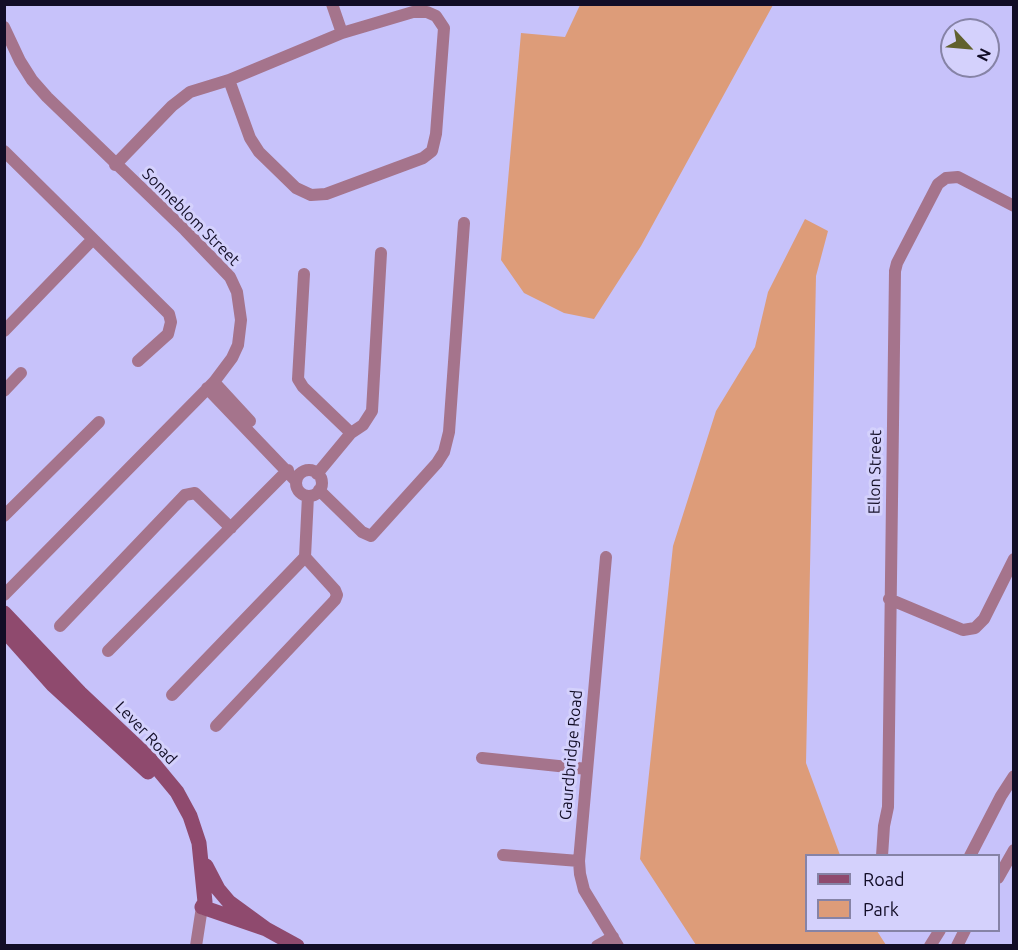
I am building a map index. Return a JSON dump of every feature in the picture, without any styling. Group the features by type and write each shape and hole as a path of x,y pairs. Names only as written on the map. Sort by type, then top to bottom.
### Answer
{"main road":[{"name":"Lever Road","path":"4,613 80,693 148,757 177,792 190,816 200,843 205,902 202,908"},
{"name":"Lever Road","path":"4,630 53,685 144,767 179,810 191,840 199,870 202,908"},
{"path":"200,843 208,873 218,889 239,912 297,945"},
{"path":"202,908 266,929"}],"street":[{"path":"332,4 342,33"},
{"path":"115,165 180,99 190,92 230,80 342,33 412,12 432,14 440,20 444,28 436,134 432,151 423,159 326,194 317,196 303,193 271,164 250,138 230,80"},
{"name":"Sonneblom Street","path":"4,27 32,80 230,277 237,292 242,320 238,345 232,358 210,385 4,595"},
{"path":"4,151 169,314 171,322 168,334 163,341 138,361"},
{"name":"Ellon Street","path":"882,854 888,807 894,276 897,263 938,184 946,178 958,177 1014,206"},
{"path":"210,385 295,475 300,493 314,493 370,536 437,463 444,452 449,432 464,223"},
{"path":"4,331 93,239"},
{"path":"317,474 351,433 368,419 373,405 381,253"},
{"path":"304,274 298,379 303,387 351,433"},
{"path":"4,391 21,374"},
{"path":"4,516 99,422"},
{"path":"108,651 231,528 295,475 309,471 317,474 321,482 314,493 305,557 172,695"},
{"path":"60,626 185,495 195,494 231,528"},
{"path":"216,726 335,600 336,592 305,557"},
{"name":"Gaurdbridge Road","path":"606,557 586,768 579,874 584,890 615,941"},
{"path":"889,599 963,630 975,628 984,619 1014,559"},
{"path":"482,758 586,768"},
{"path":"971,854 1014,776"},
{"path":"1000,876 1014,850"},
{"path":"503,855 579,861"},
{"name":"Lever Road","path":"196,945 202,908"},
{"path":"930,945 939,932"},
{"path":"597,945 615,941"}],"green space":[{"path":"580,5 773,5 641,246 594,319 564,313 524,293 501,260 521,33 565,37"},
{"path":"805,219 828,231 816,276 806,763 840,854 805,854 805,932 878,932 886,945 696,945 640,859 673,546 716,411 755,347 768,292"}]}
